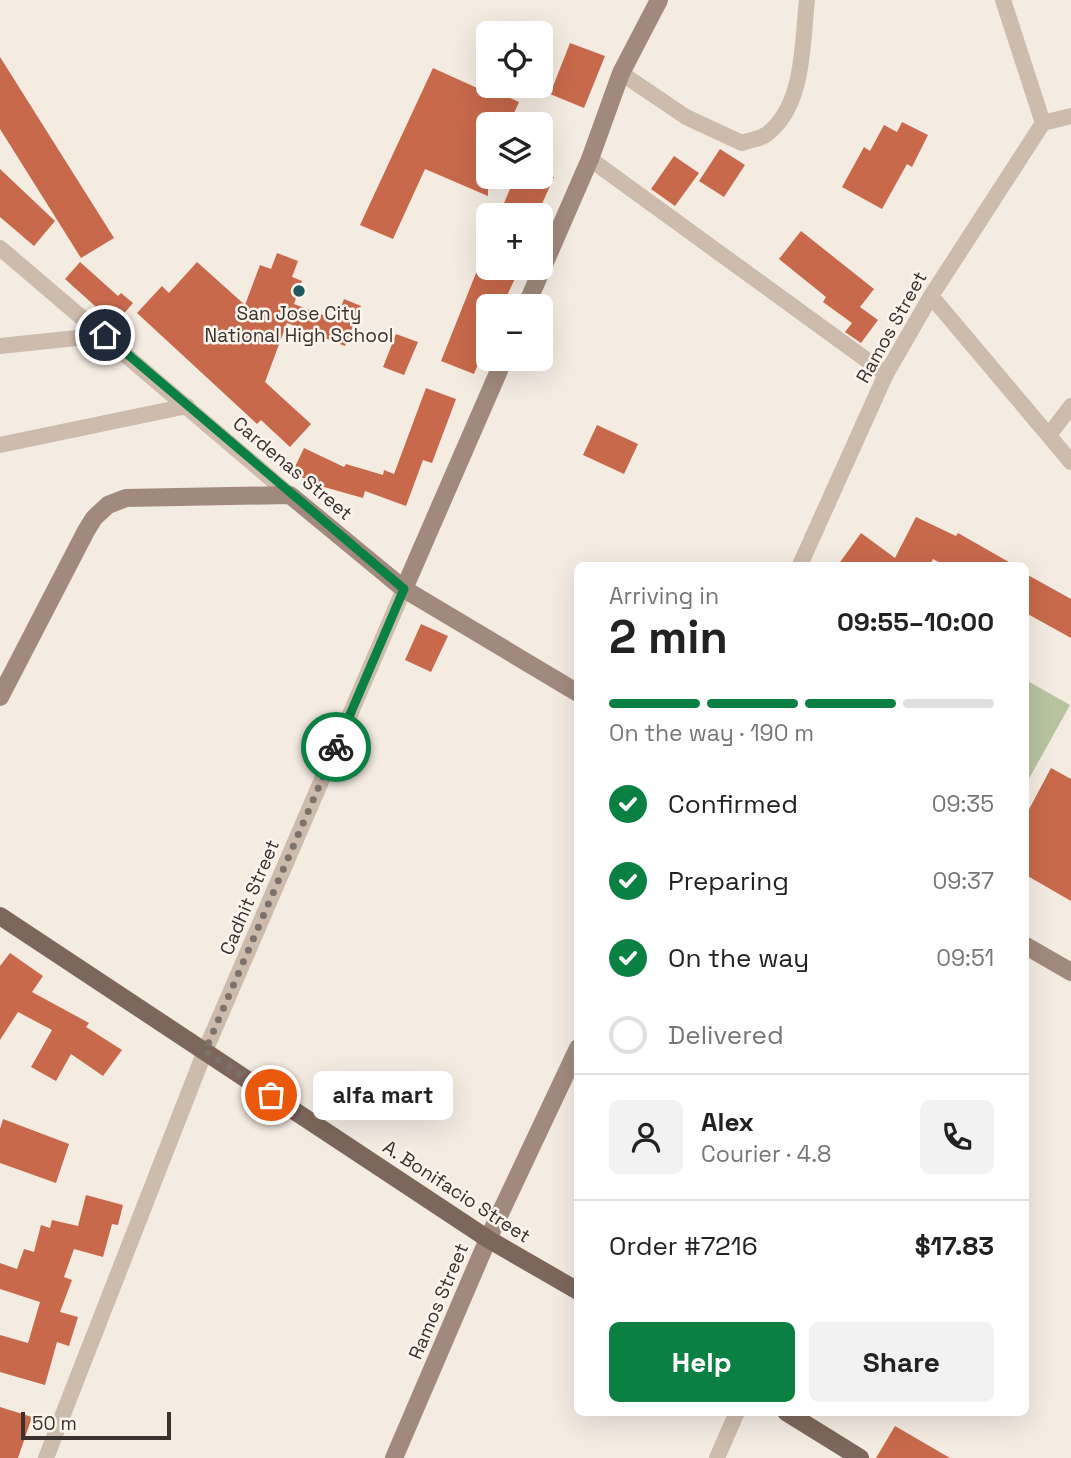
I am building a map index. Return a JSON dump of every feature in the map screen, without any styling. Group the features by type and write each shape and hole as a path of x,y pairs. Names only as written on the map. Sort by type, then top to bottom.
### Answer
{"main road":[{"name":"A. Bonifacio Street","path":"0,916 488,1239 574,1288"},
{"path":"792,1416 859,1458"}],"street":[{"path":"531,294 590,159 621,73 659,0"},
{"path":"621,73 686,117 742,143 765,135 778,124 795,91 807,0"},
{"path":"1003,0 1043,123 1071,116"},
{"name":"Ramos Street","path":"801,562 886,374 931,296 1043,123"},
{"path":"590,159 886,374"},
{"name":"Cardenas Street","path":"0,248 404,589 574,691"},
{"path":"931,296 1071,462"},
{"path":"0,346 105,335"},
{"name":"Cadhit Street","path":"46,1458 205,1051 499,371"},
{"path":"0,445 187,406"},
{"path":"1049,435 1071,406"},
{"path":"0,697 90,524 108,505 143,496 290,495"},
{"path":"1029,948 1071,972"},
{"name":"Ramos Street","path":"394,1458 488,1239 574,1056"},
{"path":"717,1458 735,1416"}],"green space":[{"path":"1029,682 1070,705 1029,779"}],"building":[{"path":"570,43 605,56 584,108 553,95 553,86"},
{"path":"0,57 114,238 81,258 0,129"},
{"path":"433,68 476,87 476,98 510,98 519,102 514,112 476,112 476,189 488,189 488,196 425,169 393,239 360,225"},
{"path":"902,122 928,135 912,167 907,164 882,209 842,187 864,147 870,151 884,125 897,132"},
{"path":"720,149 745,165 724,197 699,181"},
{"path":"674,156 699,173 675,206 651,189"},
{"path":"0,169 55,221 34,246 0,217"},
{"path":"510,189 549,189 542,203 504,203"},
{"path":"801,231 874,289 860,307 878,320 861,343 845,332 852,323 823,302 826,297 779,259"},
{"path":"277,253 298,261 292,277 302,281 294,304 336,320 344,299 361,306 345,346 287,323 265,382 311,424 290,447 261,420 257,424 137,313 162,286 169,293 197,262 245,305 260,265 271,269"},
{"path":"80,262 118,296 121,293 133,303 115,324 65,279"},
{"path":"476,273 476,280 514,280 508,294 476,294 474,374 441,361"},
{"path":"396,334 418,342 404,375 383,367"},
{"path":"426,388 456,399 432,463 423,460 406,506 365,491 363,498 324,487 292,473 304,448 344,467 346,464 383,475 384,470 394,474"},
{"path":"597,425 638,444 624,474 583,455"},
{"path":"916,517 956,536 958,533 1009,562 938,562 933,559 932,562 840,562 861,533 895,558"},
{"path":"1029,576 1071,599 1071,638 1029,615"},
{"path":"421,624 448,636 431,672 405,660"},
{"path":"1051,768 1071,779 1071,901 1029,877 1029,809"},
{"path":"10,953 43,976 32,992 89,1023 86,1027 122,1050 103,1076 71,1054 56,1081 31,1067 52,1030 18,1012 0,1040 0,966"},
{"path":"3,1119 69,1144 56,1183 0,1163 0,1129"},
{"path":"86,1195 123,1205 118,1225 112,1224 103,1257 74,1249 64,1277 72,1280 60,1312 78,1317 69,1346 57,1342 45,1385 0,1372 0,1335 28,1343 40,1302 0,1289 0,1263 17,1269 24,1249 34,1252 41,1225 50,1228 52,1220 78,1226"},
{"path":"0,1407 32,1417 18,1458 0,1458"},
{"path":"895,1426 950,1458 876,1458"}],"way so far":[{"path":"271,1095 205,1051 336,747"}],"place":[{"name":"San Jose City National High School","path":"299,291"},
{"name":"alfa mart","path":"271,1095"}],"route":[{"path":"105,335 290,495 404,589 336,747"}]}
